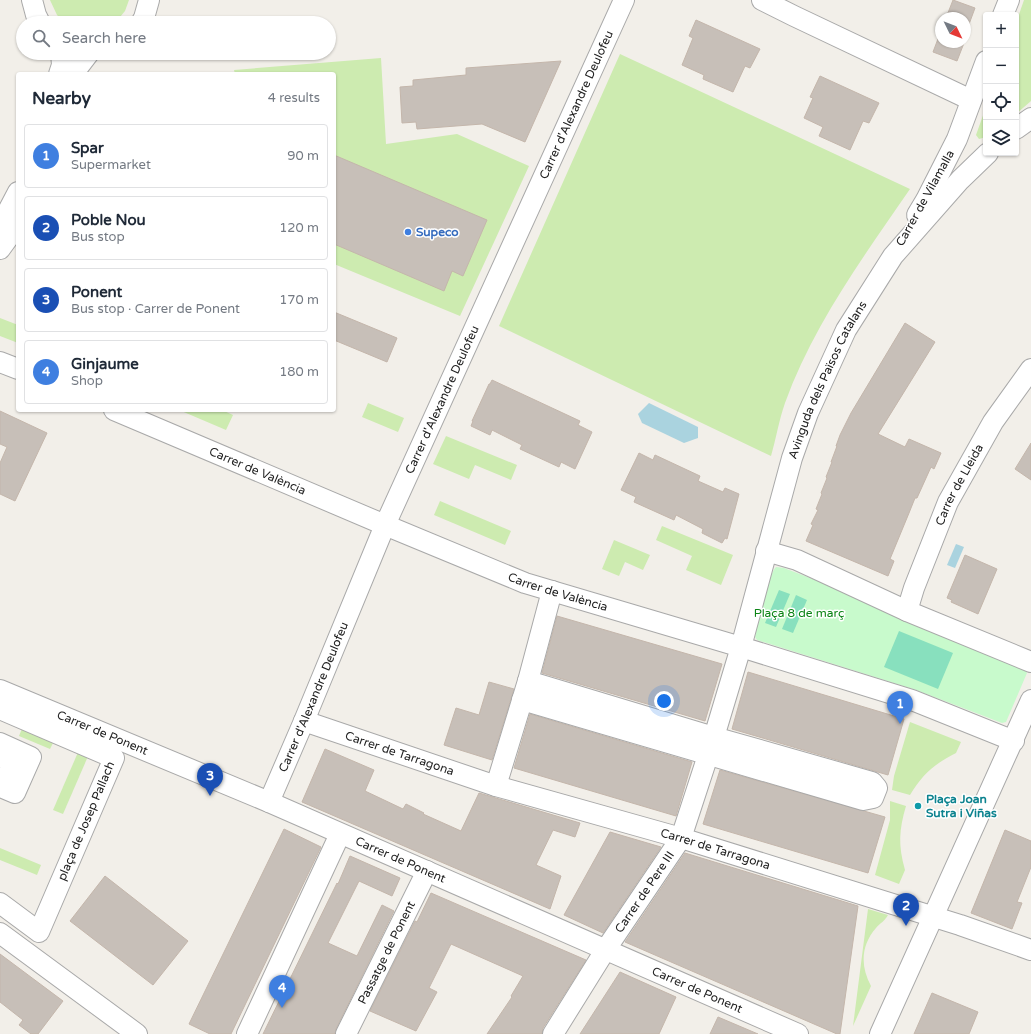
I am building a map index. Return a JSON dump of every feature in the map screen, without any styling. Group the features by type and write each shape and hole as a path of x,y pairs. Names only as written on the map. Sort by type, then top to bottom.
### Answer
{"street":[{"path":"32,0 36,16"},
{"name":"Carrer d'Alexandre Deulofeu","path":"269,802 385,525 624,0"},
{"path":"762,0 972,100"},
{"path":"1004,12 1009,0"},
{"path":"60,72 62,66 62,60"},
{"path":"76,72 84,60"},
{"name":"Carrer de Vilamalla","path":"892,256 926,200 957,139 983,69"},
{"path":"1019,128 1031,118"},
{"name":"Carrer de Vilamalla","path":"957,139 983,155"},
{"name":"Avinguda dels Països Catalans","path":"741,647 792,458 808,413 846,330 892,256 960,180 985,156"},
{"path":"0,226 16,196"},
{"path":"0,249 8,238 16,222"},
{"path":"0,362 16,368"},
{"name":"Carrer de Lleida","path":"907,611 914,588 948,502 993,422 1031,369"},
{"name":"Carrer de València","path":"119,412 526,583 912,700 1014,741"},
{"path":"766,551 797,560 907,611 1031,662"},
{"path":"496,786 528,681 552,591"},
{"name":"Carrer de Pere III","path":"553,1034 606,949 681,838 741,647"},
{"path":"522,700 711,746 872,782 876,788 873,798 863,800 711,746 528,681"},
{"name":"Carrer de Ponent","path":"0,690 269,802 606,949 763,1027 798,1034"},
{"path":"880,1034 1014,741 1031,700"},
{"name":"plaça de Josep Pallach","path":"0,709 114,758 39,932 0,903"},
{"name":"Carrer de Tarragona","path":"304,720 496,786 681,838 960,925 1031,950"},
{"path":"0,743 31,756 15,793 3,788 14,762 0,757"},
{"path":"247,1034 340,834"},
{"name":"Passatge de Ponent","path":"346,1034 427,871"},
{"path":"0,933 137,1034"}],"green space":[{"path":"50,0 129,0 125,11 121,16 57,15"},
{"path":"1024,0 1031,0 1031,101 1019,111 1019,48 1019,14"},
{"path":"620,54 910,189 841,292 810,346 785,403 771,456 499,326"},
{"path":"381,58 386,144 457,134 529,166 460,316 336,265 336,72 234,72 234,70"},
{"path":"983,115 983,138 979,139 976,135"},
{"path":"0,318 16,324 16,342 0,336"},
{"path":"368,403 404,418 398,432 362,417"},
{"path":"184,412 226,412 233,415 226,430"},
{"path":"446,436 517,465 511,480 475,465 469,479 433,464"},
{"path":"440,501 511,531 505,545 434,515"},
{"path":"662,526 733,555 721,585 686,570 692,556 656,540"},
{"path":"614,540 650,555 643,570 625,562 619,576 602,569"},
{"name":"Plaça 8 de març","path":"776,567 784,568 865,599 1025,670 1027,673 1006,722 1002,723 916,690 757,640 755,637 764,600 770,579"},
{"path":"779,590 790,594 776,627 765,623"},
{"path":"796,595 807,600 793,633 782,629"},
{"path":"899,631 953,653 938,689 884,667"},
{"path":"910,722 961,742 956,753 941,761 924,775 910,795 892,790 894,776"},
{"path":"23,726 55,739 50,749 19,736"},
{"path":"79,750 89,754 63,814 53,810"},
{"path":"890,801 906,806 900,838 901,853 905,870 899,884 875,875 890,820"},
{"path":"0,848 41,865 37,875 0,860"},
{"path":"868,909 888,915 867,941 864,963 867,978 871,986 853,1026"}],"water":[{"path":"649,403 698,427 698,438 684,443 642,423 638,414"},
{"path":"956,544 964,547 955,568 947,565"}],"building":[{"path":"953,0 975,8 971,19 971,12 948,12"},
{"path":"696,20 760,49 750,68 745,66 733,92 703,79 704,75 682,65 693,38 689,36"},
{"path":"935,47 935,48 962,48 957,61 933,52"},
{"path":"561,61 525,142 482,124 417,129 416,122 402,123 400,87 413,86 413,80 466,75 466,68"},
{"path":"820,76 879,103 869,123 863,121 850,150 819,136 823,127 804,118 813,98 810,97"},
{"name":"Supeco","path":"336,156 487,220 463,276 452,271 444,291 336,245"},
{"path":"336,313 397,338 387,362 336,341"},
{"path":"905,323 935,342 878,434 905,447 909,439 941,453 934,469 931,467 917,498 915,498 890,559 894,561 888,576 806,541 813,525 811,524 818,510 816,509 840,435 851,413"},
{"path":"492,380 580,421 578,425 592,432 575,469 561,462 559,467 520,449 522,445 492,430 490,435 471,426"},
{"path":"0,411 47,433 15,501 0,494 0,463 7,447 0,444"},
{"path":"1031,443 1031,480 1015,469"},
{"path":"639,453 653,460 655,455 700,476 698,481 723,492 725,488 739,494 727,539 725,538 722,543 702,533 703,529 676,515 674,520 634,502 636,497 621,490"},
{"path":"965,555 997,569 978,614 951,602 952,600 947,598"},
{"path":"557,616 722,664 705,721 542,673"},
{"path":"748,672 904,719 888,775 732,729"},
{"path":"489,682 514,689 492,760 444,745 456,708 479,715"},
{"path":"530,714 692,762 676,816 514,768"},
{"path":"325,749 374,770 365,791 403,809 406,804 424,813 423,814 461,831 479,793 580,823 575,837 553,830 536,865 561,876 550,909 302,802"},
{"path":"720,770 885,817 868,873 703,824"},
{"path":"284,829 321,847 231,1034 210,1034 189,1024"},
{"path":"1005,830 1031,841 1031,867 1017,902 1022,903 1012,929 971,913"},
{"path":"610,832 661,847 603,933 564,915"},
{"path":"685,853 858,906 840,1034 625,942"},
{"path":"350,856 400,878 392,896 359,881 328,943 357,956 382,905 394,911 336,1029 335,1034 263,1034 337,883 338,884"},
{"path":"105,876 188,941 153,985 70,921"},
{"path":"431,893 586,960 543,1028 542,1034 487,1034 512,997 511,996 523,976 451,944 429,988 437,992 416,1031 370,1011 415,921 417,922"},
{"path":"0,954 63,1001 38,1034 31,1034 19,1025 23,1020 0,1002"},
{"path":"620,972 676,997 659,1034 580,1034"},
{"path":"932,993 978,1012 969,1034 914,1034"},
{"path":"718,1017 758,1034 710,1034"}],"place":[{"name":"Supeco","path":"408,232"},
{"name":"Spar","path":"900,724"},
{"name":"Ponent","path":"210,796"},
{"name":"Plaça Joan Sutra i Viñas","path":"918,806"},
{"name":"Poble Nou","path":"906,926"},
{"name":"Ginjaume","path":"282,1008"}]}
